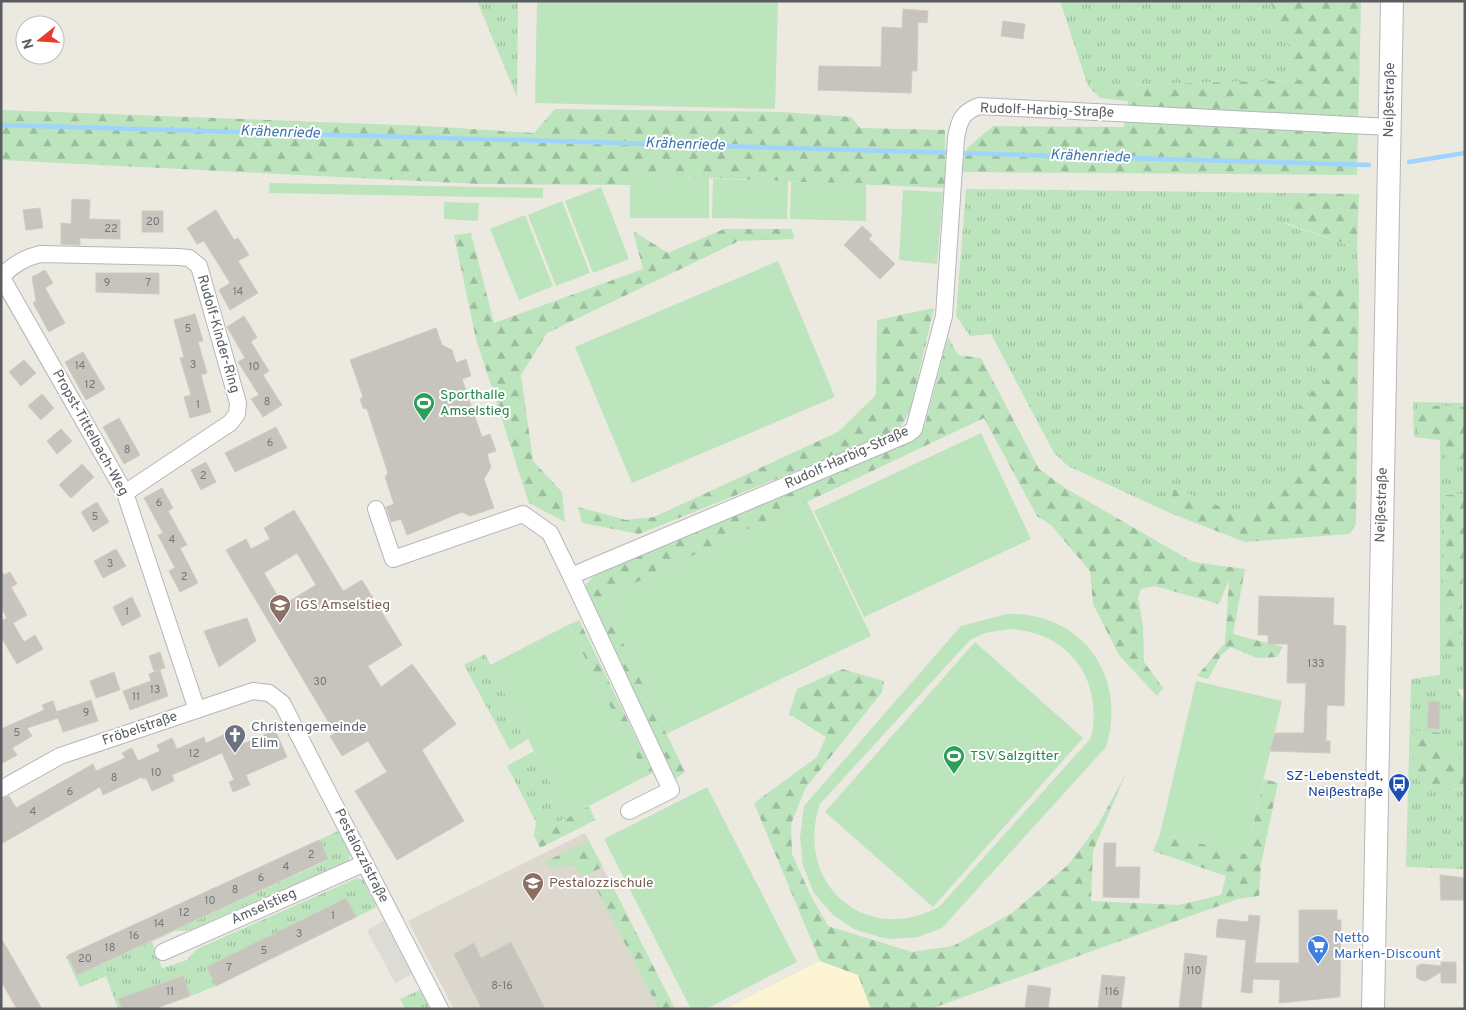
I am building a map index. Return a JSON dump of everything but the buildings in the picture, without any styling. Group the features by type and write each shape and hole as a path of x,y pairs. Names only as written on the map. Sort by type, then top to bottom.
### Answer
{"street":[{"name":"Neißestraße","path":"1373,1009 1392,1"},
{"name":"Rudolf-Harbig-Straße","path":"571,576 908,434 914,429 944,316 956,138 962,116 968,110 979,106 1390,127"},
{"name":"Rudolf-Kinder-Ring","path":"2,278 6,272 32,256 40,254 178,256 189,258 199,266 238,403 237,414 230,423 125,493"},
{"name":"Propst-Tittelbach-Weg","path":"2,278 125,493 197,710"},
{"path":"376,509 393,559 523,514 550,533 672,790 630,811"},
{"name":"Fröbelstraße","path":"1,789 60,756 253,691 269,693 282,703"},
{"name":"Pestalozzistraße","path":"282,703 440,1009"},
{"name":"Amselstieg","path":"163,952 364,863"}],"shaded area":[{"name":"Pestalozzischule","path":"585,833 675,1009 454,1009 408,921"},
{"path":"384,921 412,974 395,983 367,930"},
{"path":"820,961 858,975 871,1009 725,1009"}],"green space":[{"path":"477,1 518,1 517,97"},
{"path":"537,1 778,1 775,109 535,103"},
{"path":"1060,1 1270,1 1303,80 1088,86"},
{"path":"1270,1 1361,1 1357,175 961,172 967,148 993,126 1124,127 1128,101 1100,98 1088,86 1302,80"},
{"path":"555,109 782,112 851,117 860,128 945,130 945,188 709,178 630,177 630,185 479,184 1,160 1,110 426,126 534,133"},
{"path":"630,177 709,178 709,218 630,218"},
{"path":"713,179 788,181 787,219 712,218"},
{"path":"791,182 866,183 866,221 790,219"},
{"path":"270,183 543,188 543,198 269,193"},
{"path":"601,187 629,259 593,273 565,201"},
{"path":"966,189 1295,193 1286,224 1357,248 1359,287 1326,286 1340,371 1300,428 1322,447 1250,518 1173,488 1170,513 1068,466 1054,453 991,334 970,336 956,316"},
{"path":"903,190 943,192 937,264 899,260"},
{"path":"1295,193 1359,194 1357,248 1286,223"},
{"path":"562,201 590,273 556,286 528,215"},
{"path":"444,202 479,203 478,221 444,219"},
{"path":"525,215 553,286 519,300 490,229"},
{"path":"724,229 792,229 794,239 739,241 547,333 521,375 533,461 562,492 565,522 529,503 476,339 454,235 471,233 494,323 643,269 633,231 668,253"},
{"path":"778,261 835,397 632,483 575,347"},
{"path":"1326,286 1359,287 1356,524 1349,534 1245,542 1170,513 1173,488 1250,518 1321,447 1300,428 1301,400 1340,371 1308,348 1298,297"},
{"path":"934,308 910,411 899,430 639,534 582,523 578,507 626,520 654,517 838,432 876,395 877,320"},
{"path":"948,337 958,355 981,358 1039,469 1065,488 1193,562 1245,569 1233,634 1283,647 1277,657 1257,658 1231,647 1221,655 1208,679 1197,676 1225,643 1229,580 1219,604 1155,586 1141,589 1138,597 1143,627 1144,662 1163,688 1157,696 1119,655 1093,604 1090,571 1051,525 1037,516 984,418 602,599 685,772 673,781 582,590 593,576 913,440 925,425"},
{"path":"1413,402 1465,403 1465,407 1417,405 1445,435 1446,459 1465,459 1465,494 1445,495 1442,649 1461,649 1465,529 1465,689 1458,689 1465,704 1465,761 1413,730 1412,774 1425,785 1436,790 1465,788 1465,869 1406,867 1411,679 1440,675 1440,440 1414,437"},
{"path":"1417,405 1465,407 1465,459 1446,459 1444,435 1418,433"},
{"path":"981,433 1031,539 864,617 814,511"},
{"path":"1465,494 1461,649 1442,649 1445,495"},
{"path":"807,501 871,636 666,734 602,599"},
{"path":"1007,614 1034,616 1057,624 1077,636 1093,653 1104,673 1110,696 1111,721 1106,747 942,928 918,937 892,939 879,937 854,929 833,915 814,893 803,866 800,838 804,806 961,626","holes":["1010,629 1031,632 1049,639 1065,650 1078,663 1087,679 1092,697 1094,717 1091,738 940,906 912,917 886,919 862,913 842,900 827,882 817,859 814,833 820,804 970,640 985,633"]},
{"path":"579,620 653,773 646,776 568,625"},
{"path":"568,625 646,776 568,817 490,665"},
{"name":"TSV Salzgitter","path":"975,642 1083,738 933,907 825,812"},
{"path":"485,654 528,739 510,750 464,665"},
{"path":"842,669 884,681 882,692 805,789 791,824 792,854 811,896 828,926 912,952 953,946 1012,913 1068,865 1098,825 1127,771 1093,851 1091,901 1179,905 1221,895 1226,876 1153,851 1160,834 1246,854 1264,779 1278,783 1261,864 1259,896 1238,899 930,1009 871,1009 858,975 820,961 754,803 817,757 826,737 789,714 797,689"},
{"path":"1196,681 1282,701 1246,854 1160,834"},
{"path":"1412,730 1442,733 1442,746 1465,761 1465,788 1436,790 1424,785 1412,774"},
{"path":"534,751 568,817 534,836 536,822 507,766"},
{"path":"707,787 797,962 706,1009 691,1009 604,839"},
{"path":"589,806 595,820 540,848 534,836"},
{"path":"338,831 350,855 349,860 190,930 175,931 152,942 162,968 187,960 197,949 357,878 363,880 377,907 356,917 207,967 216,986 190,996 183,976 119,999 122,1009 118,1009 106,976 80,987 66,957 68,955 78,975 328,860 319,840"},
{"path":"589,841 603,867 583,876 572,864 553,869 544,862"},
{"path":"611,883 675,1009 659,1009 597,890"},
{"path":"420,990 430,1009 405,1009 400,999"}],"waterway":[{"name":"Krähenriede","path":"1,125 1369,165"},
{"name":"Krähenriede","path":"1409,162 1465,153"}],"place":[{"name":"Sporthalle Amselstieg","path":"424,422"},
{"name":"IGS Amselstieg","path":"280,624"},
{"name":"Christengemeinde Elim","path":"235,754"},
{"name":"TSV Salzgitter","path":"954,775"},
{"name":"SZ-Lebenstedt, Neißestraße","path":"1399,803"},
{"name":"Pestalozzischule","path":"533,902"},
{"name":"Netto Marken-Discount","path":"1318,965"}]}
